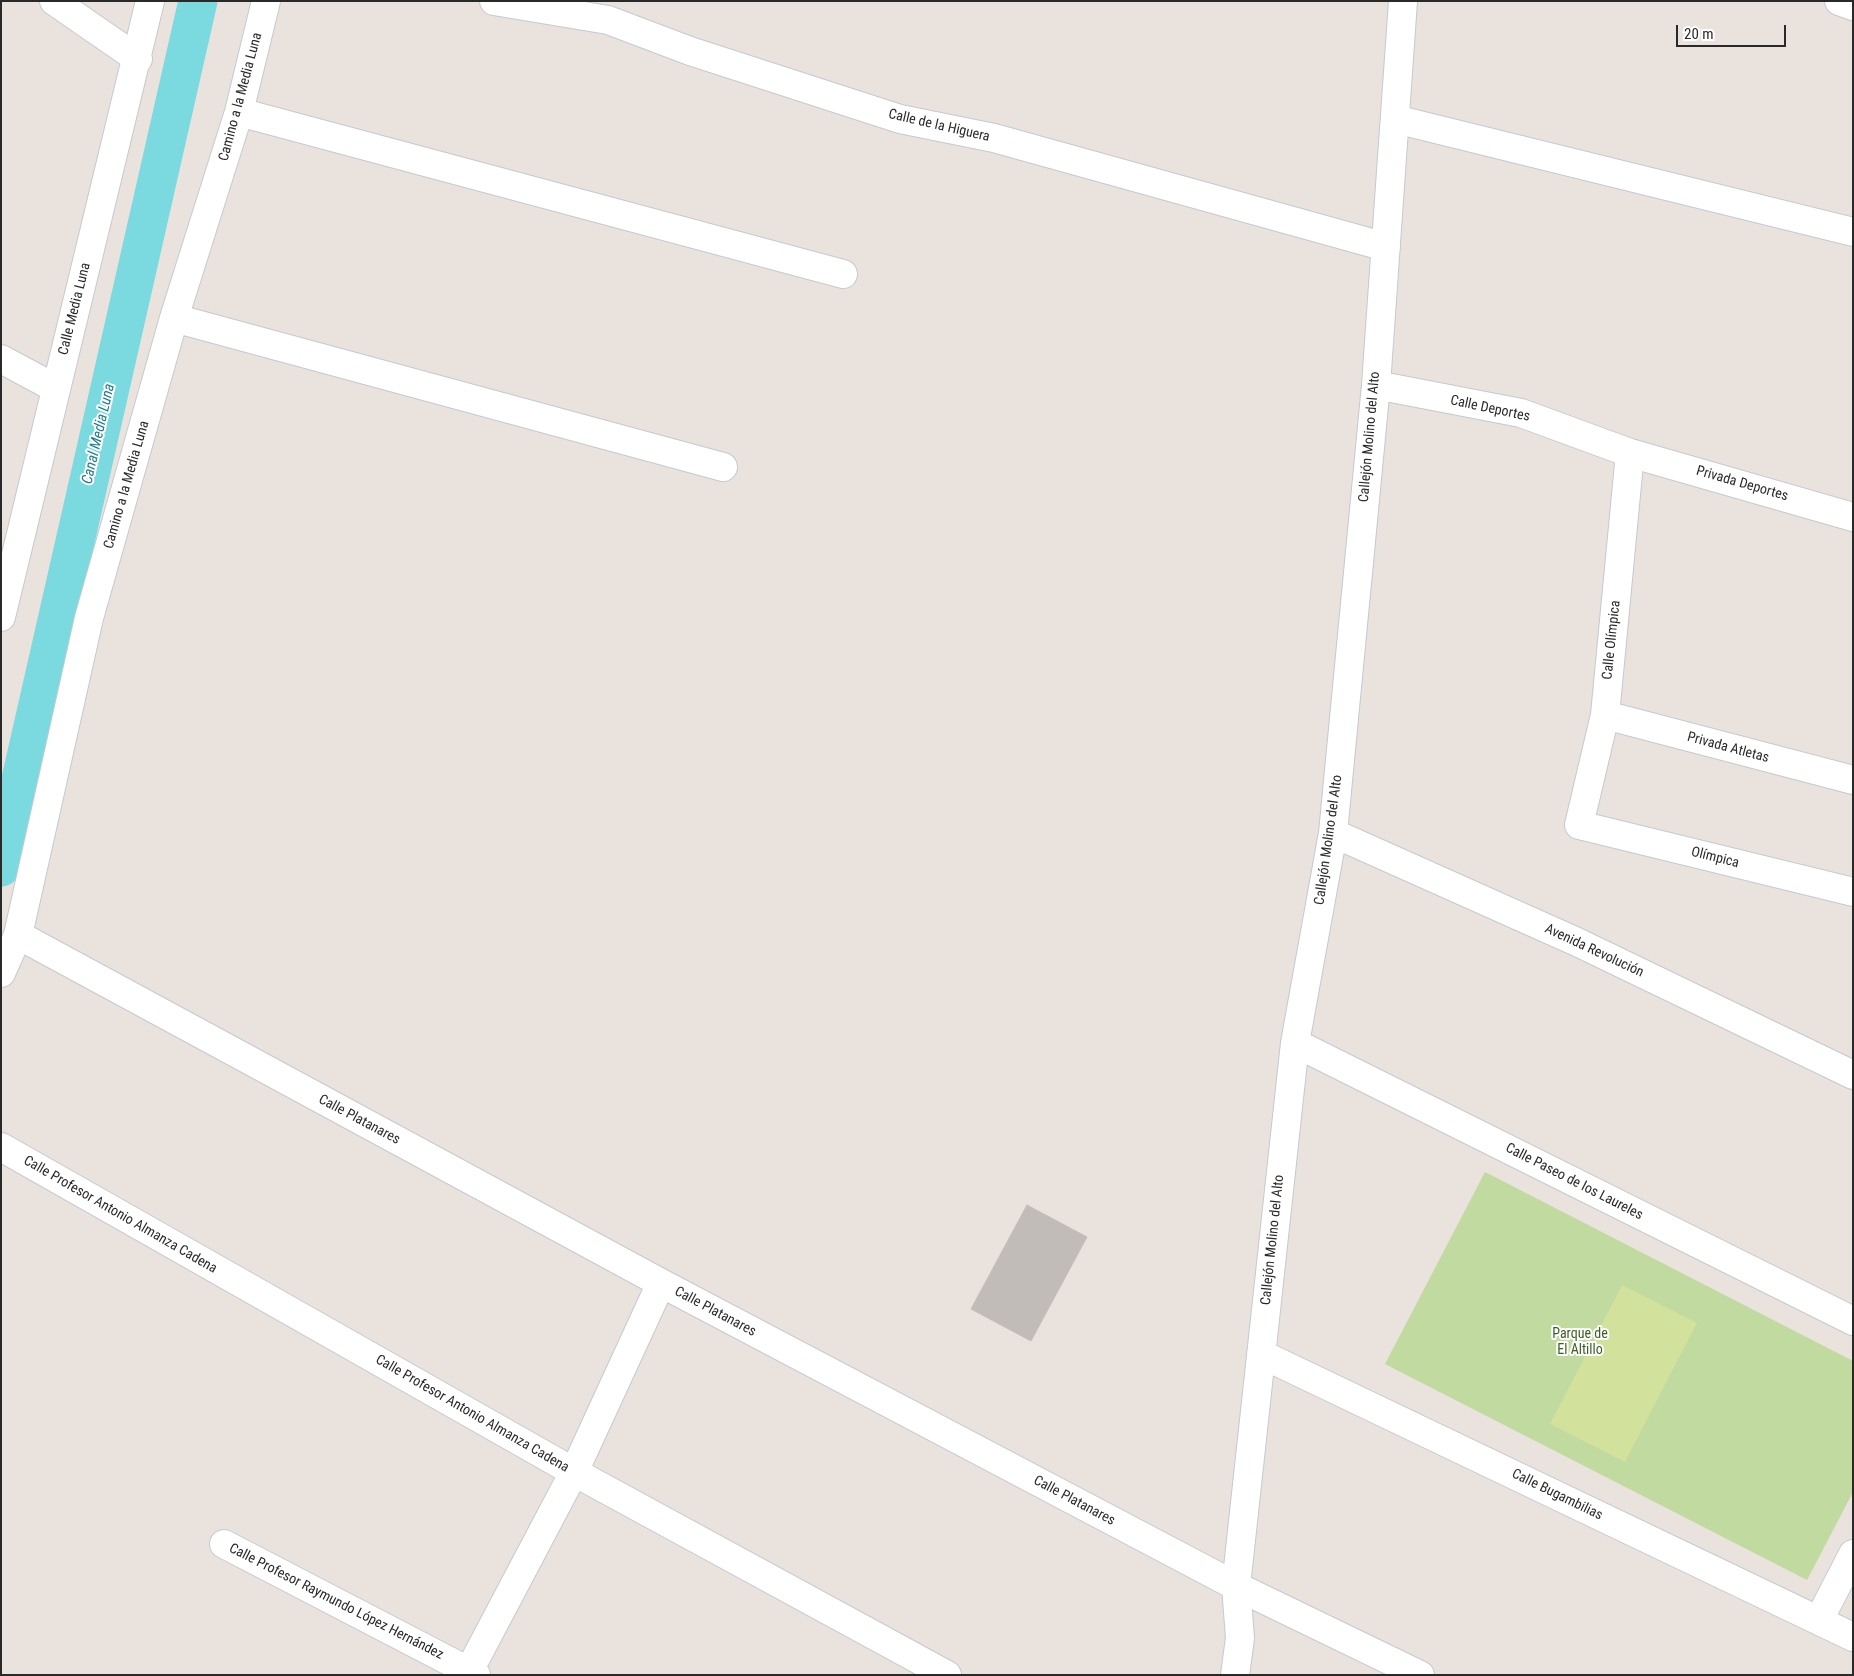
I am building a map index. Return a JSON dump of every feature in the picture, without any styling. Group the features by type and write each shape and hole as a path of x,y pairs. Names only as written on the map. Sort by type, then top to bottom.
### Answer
{"street":[{"path":"54,1 138,59"},
{"name":"Calle Media Luna","path":"1,617 55,388 138,59 150,1"},
{"name":"Camino a la Media Luna","path":"1,973 18,935 89,618 174,318 239,112 266,1"},
{"name":"Calle de la Higuera","path":"494,1 608,20 690,51 900,119 994,138 1386,247"},
{"name":"Callejón Molino del Alto","path":"1235,1675 1240,1638 1236,1586 1295,1043 1333,833 1376,385 1403,1"},
{"path":"1840,1 1853,6"},
{"path":"239,112 843,274"},
{"path":"1395,119 1853,232"},
{"path":"174,318 723,467"},
{"path":"1,359 55,388"},
{"name":"Calle Deportes","path":"1376,385 1521,413 1630,453"},
{"name":"Privada Deportes","path":"1630,453 1853,517"},
{"name":"Calle Olímpica","path":"1578,825 1605,715 1630,453"},
{"name":"Privada Atletas","path":"1605,715 1853,780"},
{"name":"Olímpica","path":"1578,825 1852,890"},
{"name":"Avenida Revolución","path":"1333,833 1577,942 1853,1075"},
{"name":"Calle Platanares","path":"18,935 661,1283 1236,1586 1420,1675"},
{"name":"Calle Paseo de los Laureles","path":"1295,1043 1853,1321"},
{"name":"Calle Profesor Antonio Almanza Cadena","path":"1,1148 574,1472 947,1675"},
{"path":"472,1673 574,1472 661,1283"},
{"name":"Calle Bugambilias","path":"1261,1354 1853,1637"},
{"name":"Calle Profesor Raymundo López Hernández","path":"224,1544 472,1673"},
{"path":"1819,1620 1853,1554"}],"green space":[{"name":"Parque de El Altillo","path":"1485,1172 1853,1361 1853,1492 1807,1580 1385,1364"},
{"path":"1622,1285 1697,1323 1625,1462 1550,1424"}],"building":[{"path":"1027,1205 1087,1237 1031,1341 971,1309"}],"waterway":[{"name":"Canal Media Luna","path":"1,867 198,1"}]}
